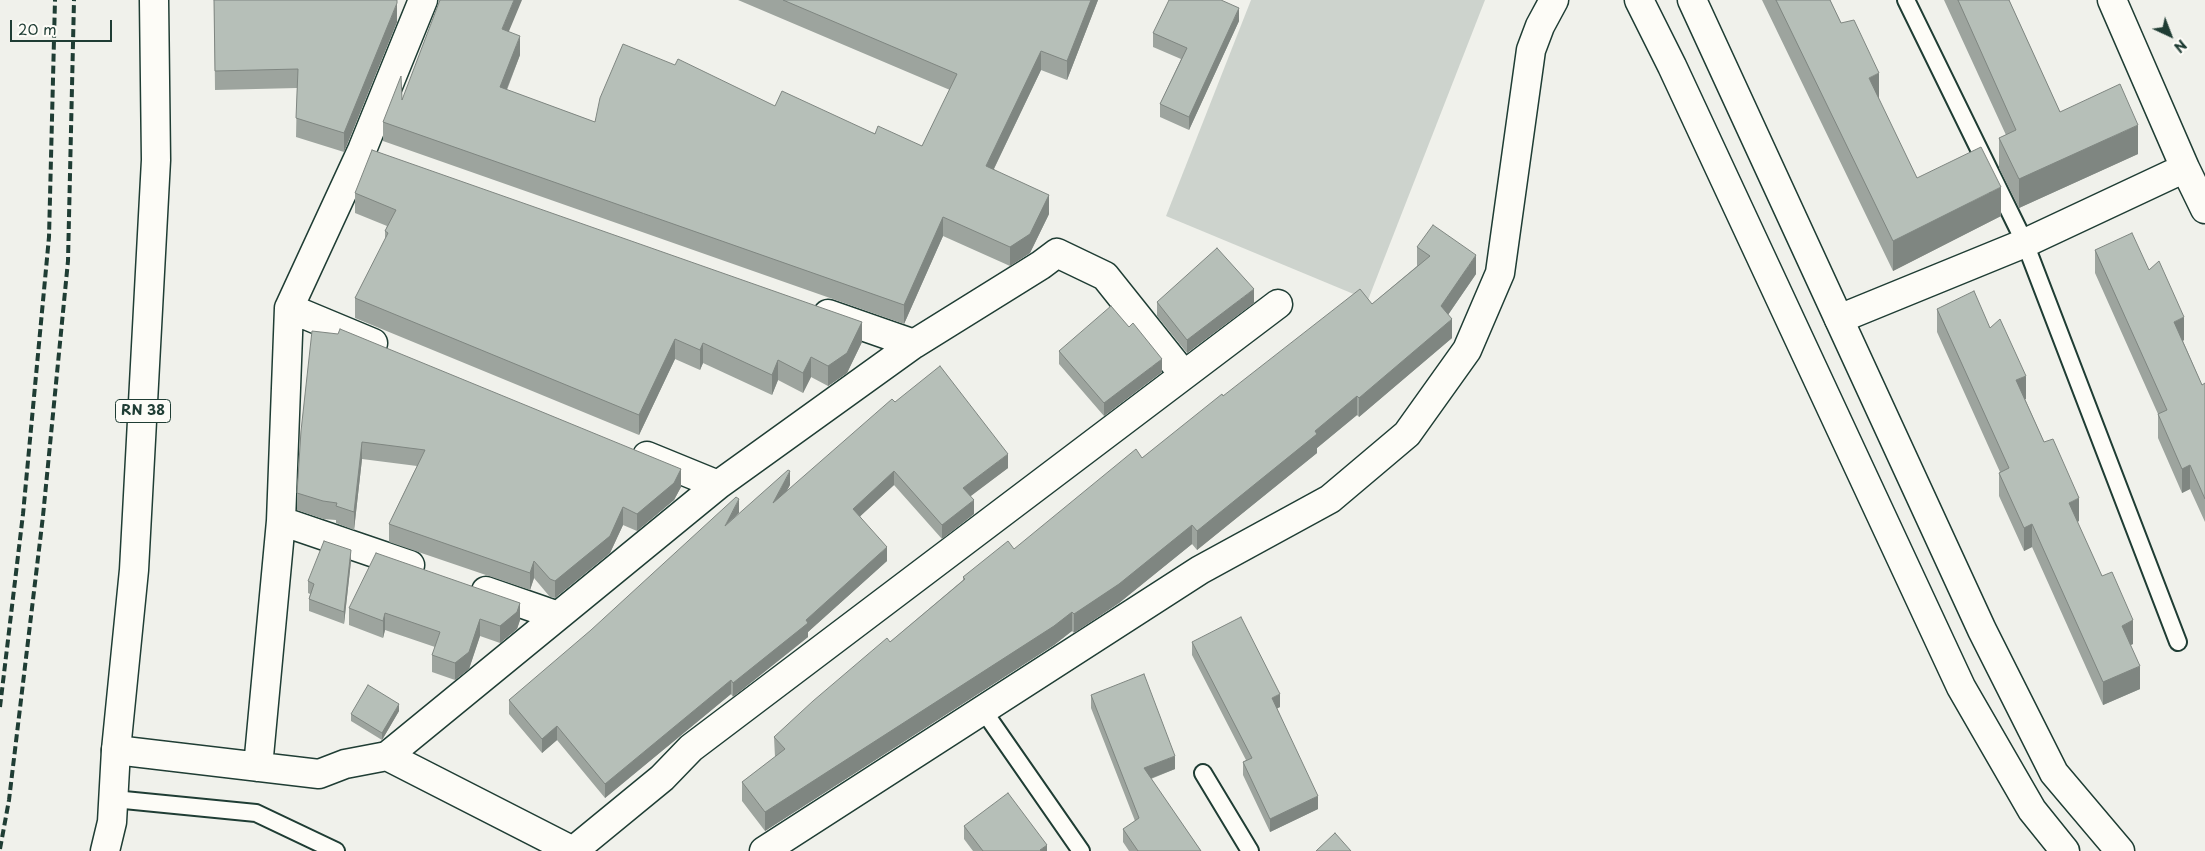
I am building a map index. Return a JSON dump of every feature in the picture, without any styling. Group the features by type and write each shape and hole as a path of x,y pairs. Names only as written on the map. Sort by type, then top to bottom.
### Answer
{"street":[{"name":"RN 38","path":"105,851 113,810 116,750 134,570 156,160 154,0"},
{"path":"258,767 281,520 289,308 362,150 423,0"},
{"path":"764,851 1200,570 1330,500 1407,434 1467,350 1500,273 1531,50 1540,26 1554,0"},
{"path":"1639,0 1672,66 1961,687 2032,810 2065,851"},
{"path":"1692,0 1982,630 2054,773 2120,851"},
{"path":"2112,0 2205,209"},
{"path":"362,150 390,160"},
{"path":"1839,319 2025,244 2186,168"},
{"path":"116,750 319,774 345,764 387,756 718,485 914,344 1041,266 1057,253 1105,276 1184,375"},
{"path":"387,756 573,851 662,778 691,748 1278,304"},
{"path":"802,305 914,344"},
{"path":"289,308 399,354"},
{"path":"627,448 718,485"},
{"path":"281,520 438,575"},
{"path":"466,584 558,616"},
{"name":"RN 38","path":"113,810 119,851"}],"lane":[{"path":"1906,0 2025,244 2178,642"},
{"path":"983,710 1082,851"},
{"path":"1202,773 1250,851"},
{"path":"113,810 256,814 336,851"}],"shaded area":[{"path":"1251,0 1485,0 1368,300 1166,216"}],"building":[{"path":"214,0 397,0 344,133 296,118 298,69 215,71"},
{"path":"440,0 514,0 502,29 520,36 500,87 595,122 600,98 623,44 675,65 678,59 775,106 782,91 875,134 878,126 922,146 957,74 783,0 1091,0 1067,61 1041,51 986,166 1049,195 1030,234 1010,247 943,217 904,305 383,122 401,76 402,100"},
{"path":"1169,0 1221,0 1239,8 1189,117 1160,104 1187,48 1153,33"},
{"path":"1776,0 1830,0 1841,23 1854,20 1879,73 1869,78 1917,178 1981,147 2001,187 1893,241"},
{"path":"1958,0 2009,0 2060,112 2120,84 2138,125 2019,179 1999,138 2016,130"},
{"path":"372,150 862,322 847,353 828,366 811,357 803,373 778,360 772,375 703,343 700,350 675,339 639,415 355,298 388,233 385,231 396,210 355,193"},
{"path":"1433,225 1476,255 1441,306 1452,319 1359,398 1357,396 1315,431 1317,434 1197,531 1192,525 1119,584 1074,614 1072,612 1054,626 765,812 742,782 785,749 774,737 813,701 887,638 890,642 965,579 963,577 1008,541 1014,549 1136,449 1142,458 1222,394 1223,396 1360,289 1372,304 1430,256 1417,247"},
{"path":"2132,233 2149,270 2159,261 2184,317 2174,322 2202,385 2205,383 2205,499 2190,465 2182,469 2158,414 2167,410 2095,250"},
{"path":"1217,248 1254,289 1187,340 1157,302"},
{"path":"1974,291 1990,328 2000,319 2026,376 2016,380 2044,442 2053,439 2079,498 2069,503 2102,576 2112,572 2133,620 2122,626 2140,666 2103,682 2032,524 2024,528 1999,473 2009,468 1937,309"},
{"path":"1111,306 1129,327 1133,323 1162,359 1104,403 1059,351"},
{"path":"340,329 681,469 674,483 637,514 623,507 610,536 555,581 550,579 534,561 530,573 389,524 425,450 362,442 354,512 336,506 337,503 297,493 301,431 312,331 338,334"},
{"path":"940,366 1008,454 963,488 974,500 942,525 894,471 853,509 887,547 806,620 808,623 733,683 731,680 605,784 557,726 542,739 509,700 591,630 736,497 739,499 725,526 788,470 790,471 773,503 892,399 895,402"},
{"path":"324,541 351,550 344,612 309,599 314,584 308,581"},
{"path":"376,553 520,603 517,612 500,626 480,619 469,652 455,663 432,655 440,632 385,613 383,621 349,608"},
{"path":"1241,617 1280,694 1272,698 1318,796 1270,819 1243,762 1252,758 1192,642"},
{"path":"1144,674 1175,756 1144,768 1201,851 1138,851 1123,829 1139,818 1091,695"},
{"path":"368,685 399,704 382,733 351,714"},
{"path":"1008,793 1047,845 1040,850 1042,851 983,851 964,826"},
{"path":"1335,833 1351,851 1316,851"}],"railway":[{"path":"0,707 23,514 49,237 55,0"},
{"path":"0,849 9,800 43,516 68,261 74,0"}]}
